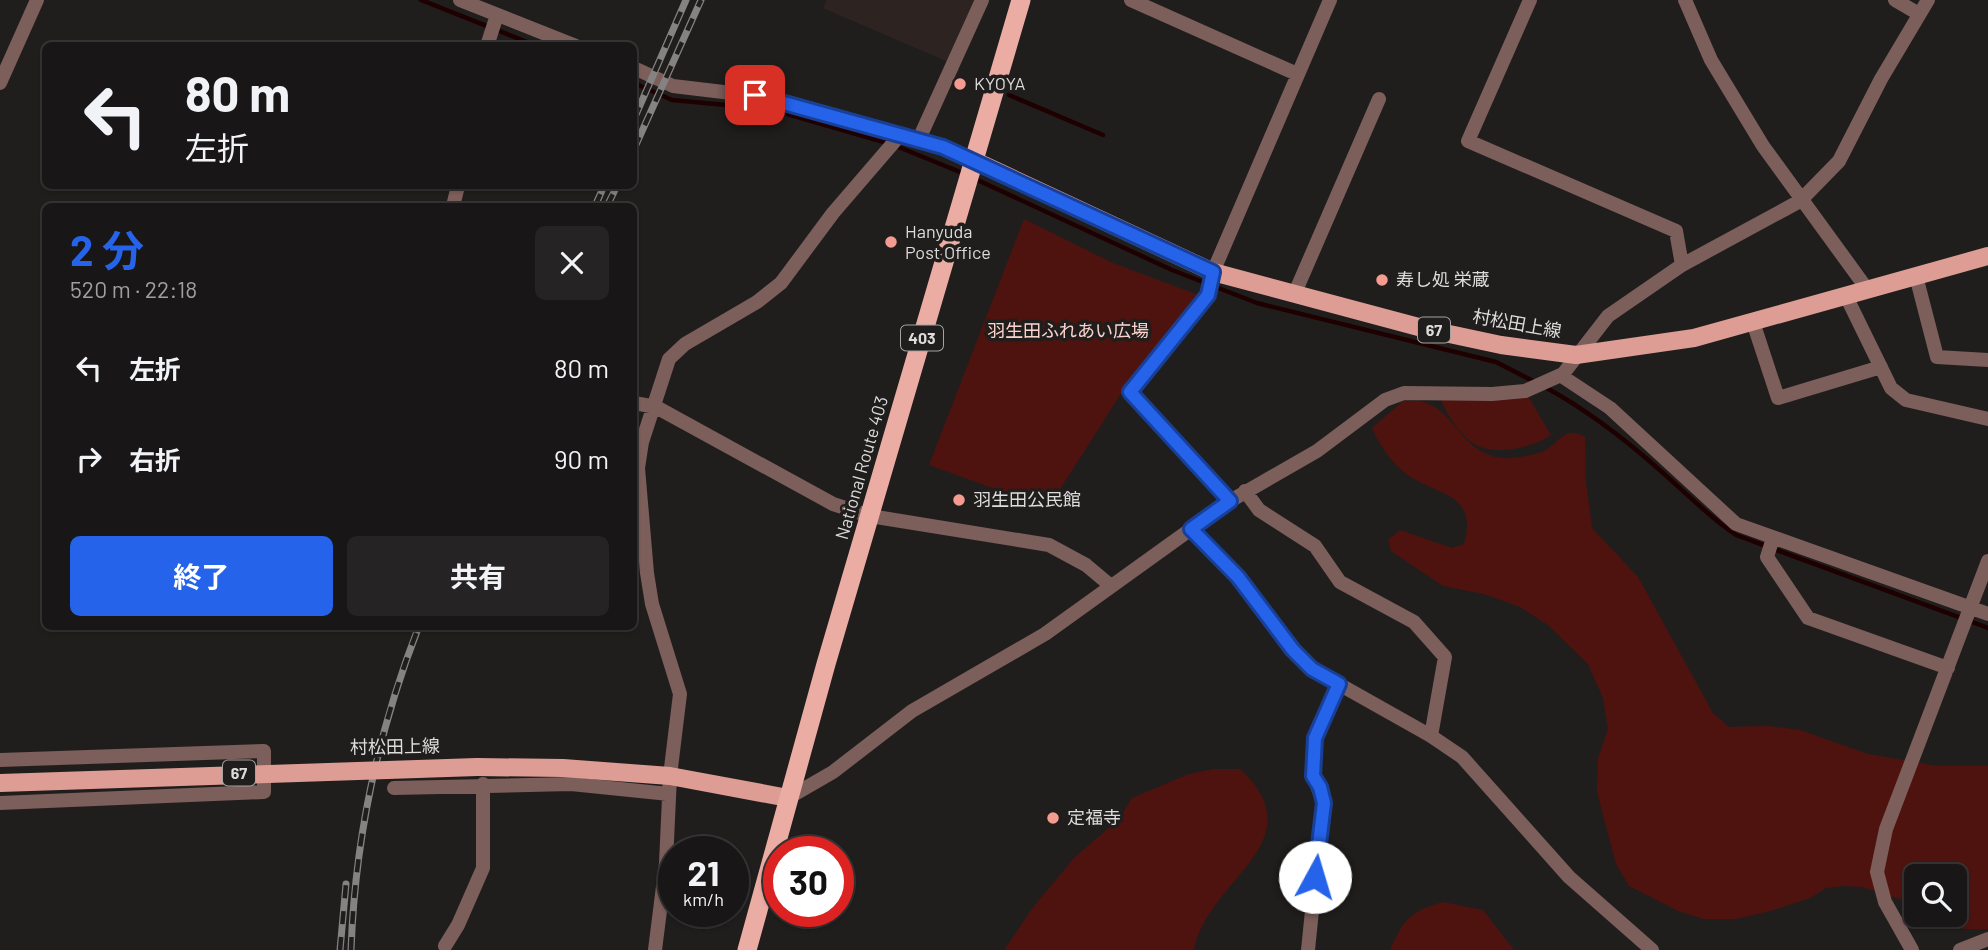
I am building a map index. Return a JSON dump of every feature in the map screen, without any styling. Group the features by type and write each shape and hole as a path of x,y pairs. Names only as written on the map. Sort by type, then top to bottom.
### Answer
{"highway":[{"name":"National Route 403","path":"747,950 788,798 1021,0"}],"main road":[{"name":"村松田上線","path":"975,161 1167,253 1213,272 1294,295 1501,345 1576,355 1694,338 1988,256"},
{"name":"村松田上線","path":"0,783 477,767 563,768 670,776 788,798"}],"street":[{"path":"0,83 37,0"},
{"path":"460,0 566,42"},
{"path":"919,139 982,0"},
{"path":"1131,0 1297,74"},
{"path":"1230,501 1130,392 1208,295 1213,272 1330,0"},
{"path":"1530,0 1468,141 1676,232 1682,265"},
{"path":"1685,0 1711,60 1800,201 1867,289"},
{"path":"1895,0 1919,14"},
{"path":"788,798 833,772 912,711 1045,635 1230,501 1317,451 1385,400 1404,393 1492,394 1531,388 1560,375 1608,316 1682,265 1800,201 1839,161 1928,0"},
{"path":"488,42 497,15"},
{"path":"637,69 673,86 773,98 919,139 975,161"},
{"path":"1294,295 1379,99"},
{"path":"655,950 666,863 670,776 680,694 652,604 638,468 642,442 670,359 685,344 757,302 781,283 901,134"},
{"path":"1916,276 1937,357 1988,360"},
{"path":"1846,296 1891,388 1906,400 1988,419"},
{"path":"1753,323 1777,398 1881,367"},
{"path":"1560,375 1610,408 1736,524 1988,614"},
{"path":"637,404 656,407 833,504 870,516 1049,545 1086,565 1111,586"},
{"path":"1245,491 1259,510 1315,545 1340,582 1414,622 1444,657 1431,736"},
{"path":"1191,529 1238,577 1293,650 1312,669 1431,736 1462,757 1569,877 1652,950"},
{"path":"1773,538 1767,557 1808,618 1948,668"},
{"path":"1912,950 1885,902 1877,872 1886,829 1988,561"},
{"path":"1307,950 1324,803 1320,787 1313,776 1315,738 1339,684"},
{"path":"0,760 264,751 264,792 0,803"},
{"path":"445,946 458,926 483,868 483,784"},
{"path":"394,788 571,784 669,794"},
{"path":"1960,950 1988,939"}],"shaded area":[{"path":"827,0 982,0 953,64 823,8"}],"green space":[{"name":"羽生田ふれあい広場","path":"1024,219 1113,263 1201,296 1122,392 1048,508 929,465"},
{"path":"1525,391 1551,435 1534,444 1502,450 1481,447 1467,439 1452,421 1439,394"},
{"path":"1403,401 1422,401 1435,407 1468,441 1488,455 1517,457 1540,452 1567,434 1585,437 1586,481 1592,528 1638,577 1713,713 1729,727 1768,726 1800,730 1868,754 1938,766 1988,766 1988,929 1961,927 1967,927 1967,864 1904,864 1904,900 1862,887 1826,888 1810,898 1736,919 1704,919 1678,911 1629,886 1616,864 1597,792 1598,758 1608,729 1603,698 1588,664 1548,625 1520,607 1484,594 1443,586 1391,551 1388,540 1400,530 1452,548 1464,544 1467,527 1465,514 1460,504 1451,497 1400,469 1372,428"},
{"path":"1213,769 1240,769 1261,795 1268,818 1263,840 1203,925 1194,950 1004,950 1034,906 1074,858 1119,819 1132,798 1189,774"},
{"path":"1443,902 1483,910 1514,950 1390,950 1409,918 1422,909"}],"waterway":[{"path":"421,0 527,42"},
{"path":"637,84 672,100 770,109 887,143"},
{"path":"1009,95 1103,135"},
{"path":"896,146 965,174"},
{"path":"973,178 1172,270 1257,303 1496,362 1535,382"},
{"path":"1543,386 1619,436 1736,535 1988,628"}],"railway":[{"path":"637,112 686,0"},
{"path":"637,142 701,0"},
{"path":"596,203 603,189"},
{"path":"608,203 616,189"},
{"path":"351,950 353,908 371,785 392,705 417,630"},
{"path":"340,950 346,884"}],"place":[{"name":"KYOYA","path":"960,84"},
{"name":"Hanyuda Post Office","path":"891,242"},
{"name":"寿し処 栄蔵","path":"1382,280"},
{"name":"羽生田公民館","path":"959,500"},
{"name":"定福寺","path":"1053,818"}],"route":[{"path":"755,95 943,147 1213,272 1208,295 1130,392 1230,501 1191,529 1238,577 1293,650 1312,669 1339,684 1315,738 1313,776 1320,787 1324,803 1315,877"}]}
